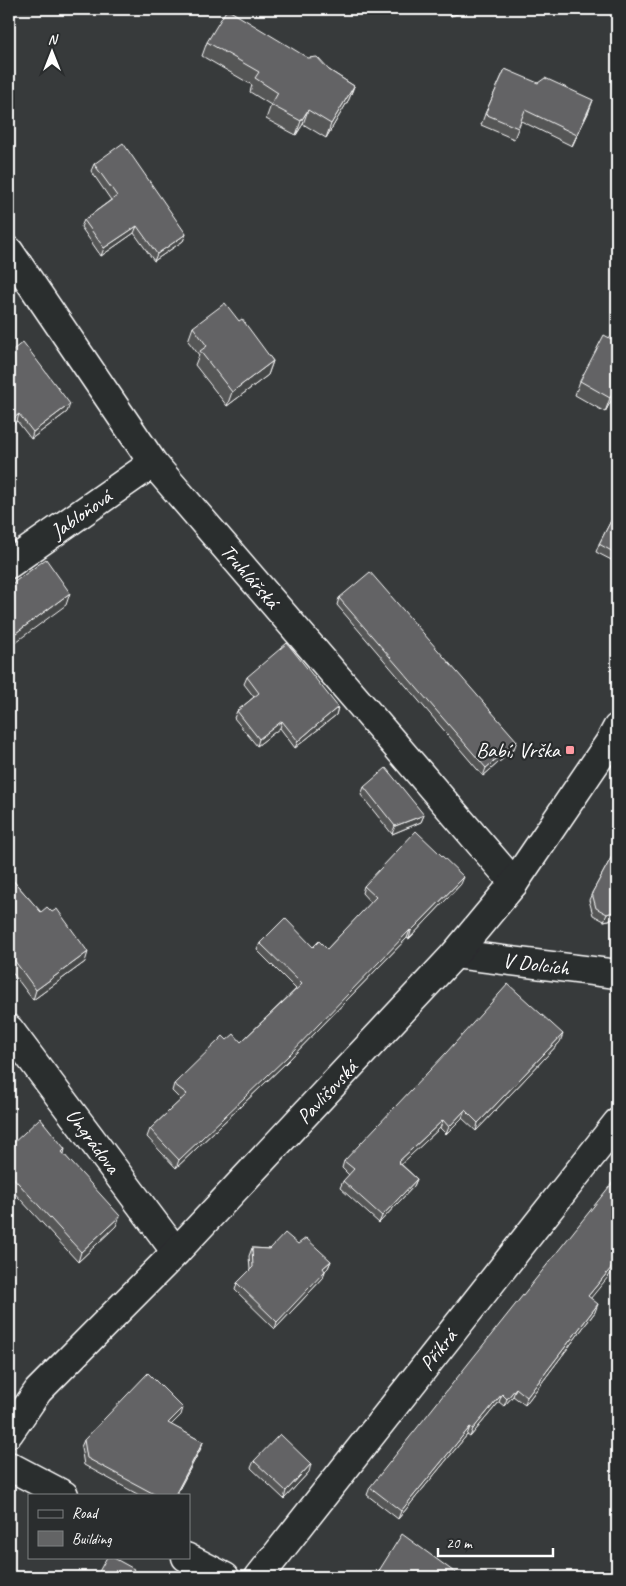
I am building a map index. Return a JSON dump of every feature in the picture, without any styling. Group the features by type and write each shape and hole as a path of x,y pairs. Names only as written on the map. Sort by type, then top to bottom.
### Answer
{"street":[{"name":"Truhlářská","path":"9,251 153,463 514,883"},
{"name":"Jabloňová","path":"9,564 153,463"},
{"name":"Pavlišovská","path":"9,1433 38,1391 176,1252 455,954 514,883 617,728"},
{"name":"V Dolcích","path":"455,954 617,974"},
{"name":"Ungrádova","path":"9,1029 176,1252"},
{"name":"Příkrá","path":"259,1577 617,1123"},
{"path":"9,1466 62,1494"},
{"path":"188,1558 225,1577"}],"building":[{"path":"227,9 308,58 317,57 329,70 354,86 331,124 308,110 301,121 271,105 278,93 255,78 259,72 207,42"},
{"path":"505,69 538,83 545,78 593,100 577,135 525,110 518,128 485,114"},
{"path":"123,143 186,234 157,254 137,226 104,248 84,220 117,196 94,164"},
{"path":"225,303 239,321 242,319 273,361 232,392 200,351 207,346 193,327"},
{"path":"604,335 617,342 617,385 610,398 580,381"},
{"path":"23,342 70,404 33,432 19,414 9,422 9,353"},
{"path":"617,509 617,554 599,544"},
{"path":"46,559 70,593 9,638 9,586"},
{"path":"370,572 517,741 486,768 339,598"},
{"path":"287,643 338,707 298,741 282,721 259,739 237,711 259,693 247,677"},
{"path":"386,768 424,815 395,826 364,787"},
{"path":"416,831 464,877 289,1055 179,1160 150,1129 187,1094 174,1084 223,1036 227,1040 234,1034 241,1042 302,984 260,943 285,918 313,947 319,941 327,949 376,897 364,886"},
{"path":"617,847 617,912 607,914 596,908 592,893"},
{"path":"9,854 13,860 9,863"},
{"path":"9,876 41,912 47,907 52,912 57,909 88,952 36,990 9,953"},
{"path":"508,984 563,1034 478,1123 465,1110 449,1127 443,1120 398,1162 417,1179 382,1216 343,1181 354,1169 344,1161"},
{"path":"40,1118 65,1149 62,1152 120,1216 81,1252 9,1173 9,1147"},
{"path":"617,1177 617,1261 588,1296 598,1304 527,1397 516,1388 507,1399 502,1394 473,1429 470,1427 401,1511 370,1487"},
{"path":"285,1233 298,1244 306,1238 331,1261 323,1268 325,1271 277,1322 237,1283 253,1267 252,1248 270,1249"},
{"path":"148,1373 183,1408 168,1423 203,1442 176,1494 154,1494 87,1458 84,1440"},
{"path":"280,1434 311,1464 286,1491 254,1461"},
{"path":"402,1534 457,1574 455,1577 375,1577"},
{"path":"106,1558 114,1558 134,1569 129,1577 96,1577"}],"place":[{"name":"Babí, Vrška","path":"570,750"}]}
